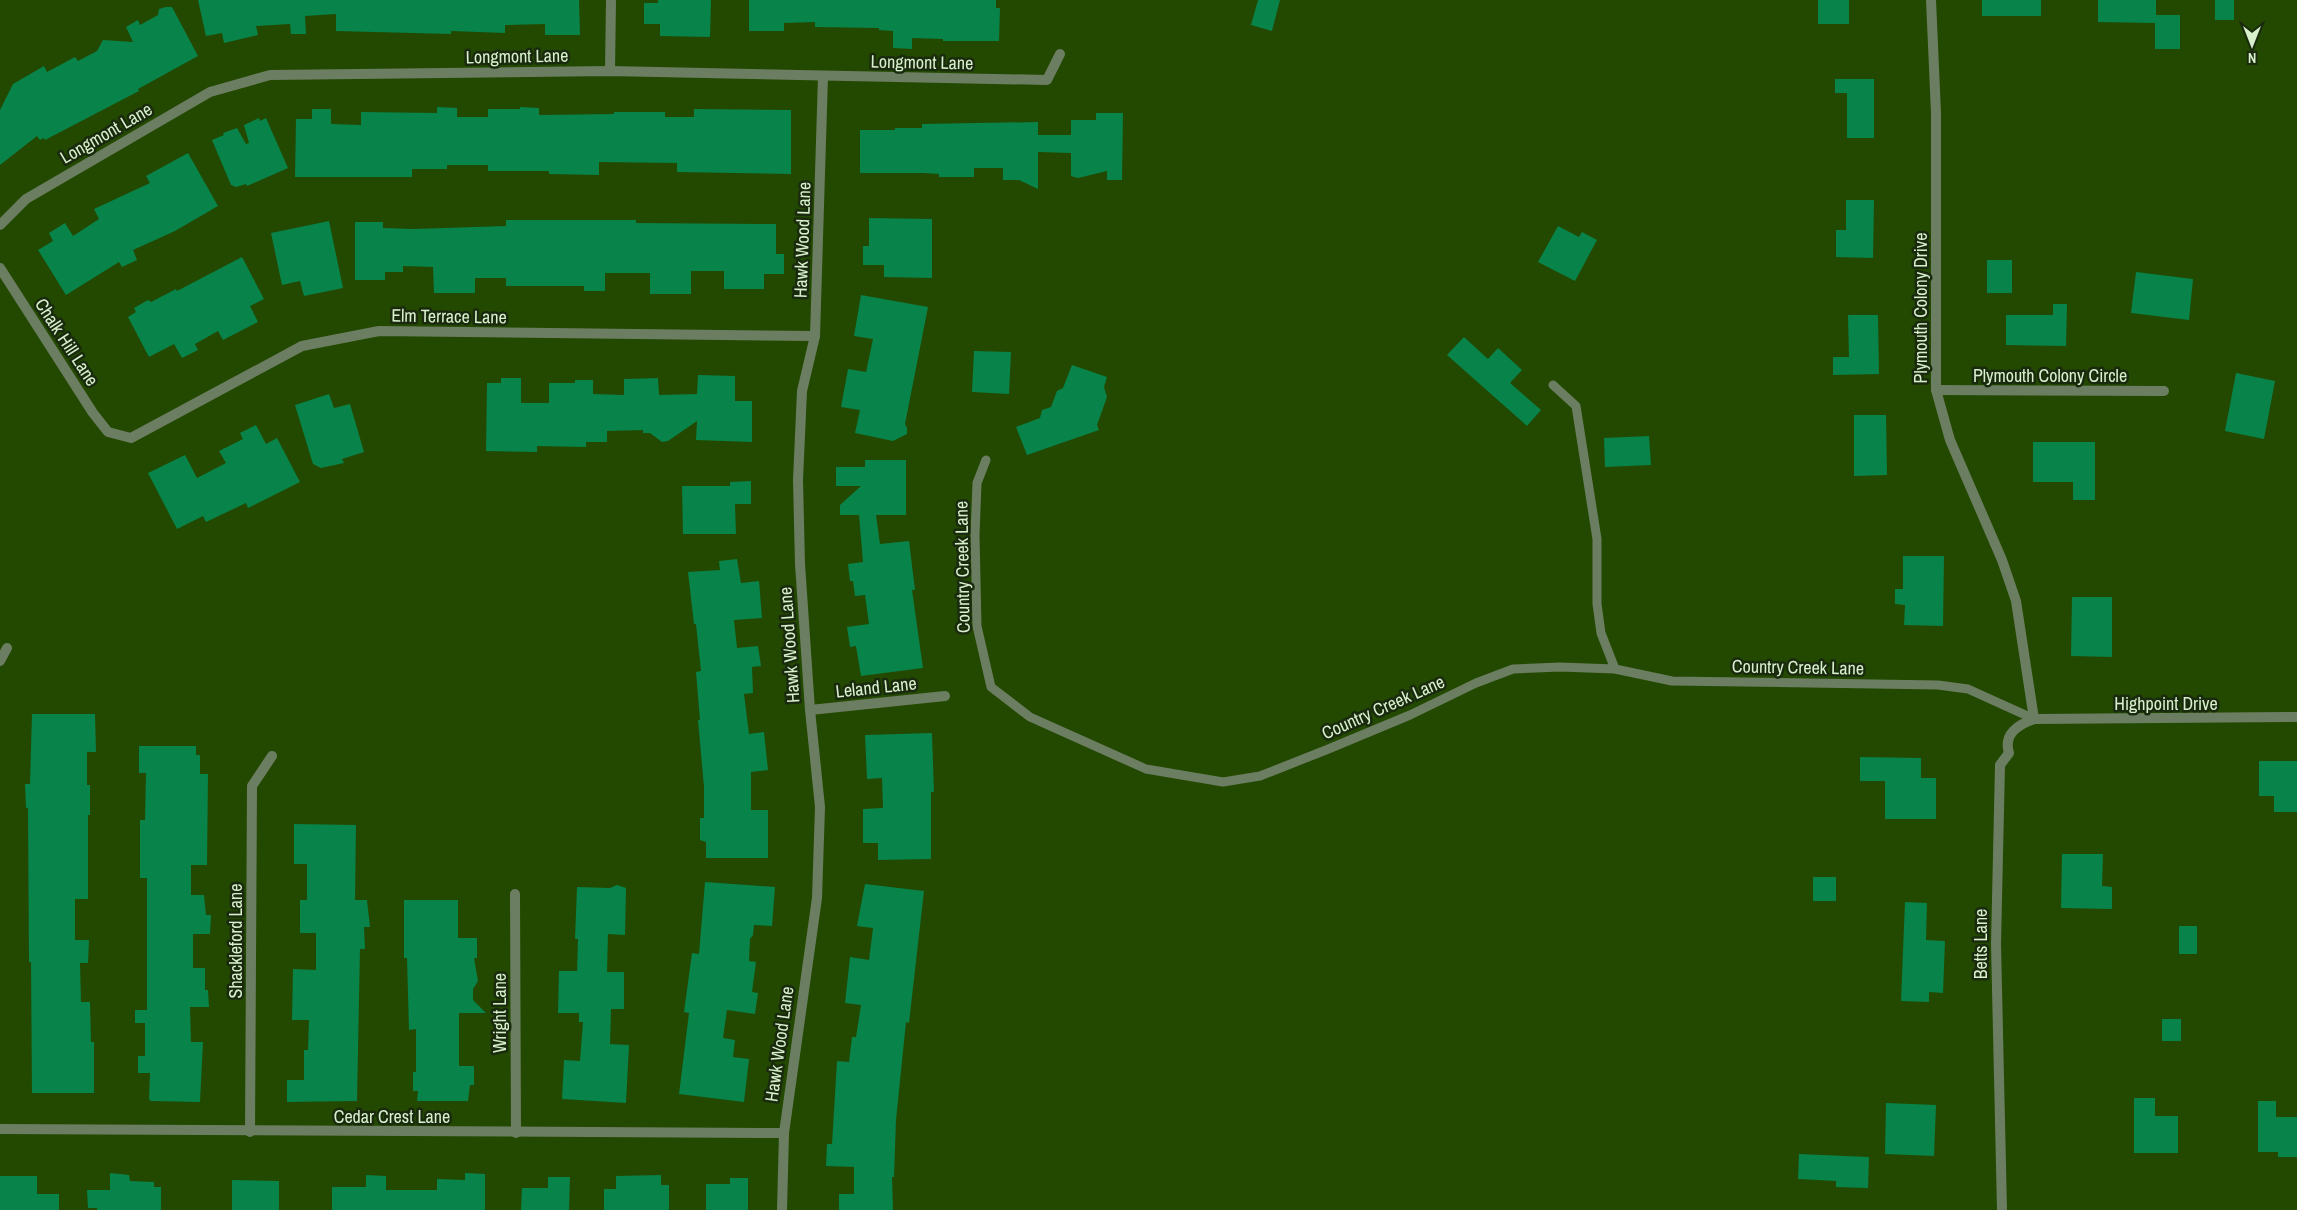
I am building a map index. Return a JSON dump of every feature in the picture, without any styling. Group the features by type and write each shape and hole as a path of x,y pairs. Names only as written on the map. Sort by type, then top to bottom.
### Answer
{"street":[{"path":"610,71 611,0"},
{"name":"Plymouth Colony Drive","path":"1932,0 1936,112 1936,390 1950,440 2002,560 2016,601 2034,719"},
{"name":"Longmont Lane","path":"0,225 26,199 210,92 270,75 610,71 1047,80 1060,54"},
{"name":"Hawk Wood Lane","path":"782,1210 784,1133 798,1020 817,898 820,807 810,710 800,564 798,480 802,391 815,336 823,76"},
{"name":"Chalk Hill Lane","path":"0,268 93,413 108,432"},
{"name":"Elm Terrace Lane","path":"108,432 131,438 302,346 379,331 815,336"},
{"name":"Plymouth Colony Circle","path":"1936,390 2164,391"},
{"path":"0,661 7,648"},
{"name":"Leland Lane","path":"810,710 945,696"},
{"name":"Highpoint Drive","path":"2034,719 2297,717"},
{"name":"Betts Lane","path":"2002,1210 2000,1188 1996,927 2000,764 2009,753 2007,746 2009,735 2020,724 2034,719"},
{"name":"Shackleford Lane","path":"250,1132 252,786 272,756"},
{"name":"Wright Lane","path":"515,894 516,1133"},
{"name":"Cedar Crest Lane","path":"0,1129 250,1132 784,1133"}],"lane":[{"path":"1553,385 1576,406 1596,539 1597,604 1602,634 1615,669"},
{"name":"Country Creek Lane","path":"986,460 977,483 975,544 977,626 991,687 1030,717 1146,769 1223,782 1260,776 1410,715 1476,682 1513,669 1560,667 1615,669 1672,681 1938,685 1968,689 2034,719"}],"building":[{"path":"198,0 579,0 580,35 545,35 545,24 505,25 505,33 451,31 451,34 336,31 336,14 305,16 306,34 291,34 290,24 256,26 258,35 224,43 222,33 206,36"},
{"path":"658,0 711,0 710,37 660,36 660,24 644,24 644,3 658,3"},
{"path":"749,0 996,0 996,8 1000,8 999,41 943,41 943,39 912,38 912,49 893,48 893,31 879,30 879,28 815,27 815,22 784,23 784,31 749,31"},
{"path":"1258,0 1280,0 1272,31 1251,25"},
{"path":"1818,0 1849,0 1849,24 1818,24"},
{"path":"1982,0 2041,0 2041,16 1982,16"},
{"path":"2098,0 2156,0 2156,15 2180,15 2180,49 2155,49 2155,23 2098,22"},
{"path":"2215,0 2234,0 2234,20 2215,20"},
{"path":"172,7 198,56 138,89 139,91 45,140 44,138 40,140 37,136 0,165 0,110 13,84 44,66 47,72 75,57 78,61 97,51 103,40 133,42 126,27 138,20 140,25 158,15 159,9"},
{"path":"1835,79 1874,79 1874,138 1847,138 1847,93 1835,93"},
{"path":"437,107 457,108 457,117 488,117 488,109 520,109 520,107 539,108 539,115 665,112 665,117 694,117 694,109 791,110 791,174 677,172 677,163 599,162 599,175 549,174 549,171 488,171 488,165 447,165 447,169 412,169 412,177 295,177 296,119 312,119 312,109 331,109 331,124 361,125 361,112 437,113"},
{"path":"1096,113 1123,113 1122,180 1107,180 1107,171 1078,178 1071,176 1071,153 1038,152 1038,189 1019,180 1003,180 1003,168 974,168 974,177 939,177 939,174 923,173 860,173 860,130 922,128 922,124 1038,122 1038,135 1071,135 1071,120 1096,120"},
{"path":"259,118 260,121 266,118 288,168 247,186 246,184 236,187 231,185 212,140 224,135 223,133 237,128 246,144 249,143 244,125"},
{"path":"188,153 218,206 175,231 133,250 137,260 122,267 119,262 66,295 38,250 53,241 49,233 65,223 73,236 99,219 94,209 150,183 146,176"},
{"path":"1846,200 1874,200 1873,258 1836,257 1836,230 1846,230"},
{"path":"869,218 932,219 932,278 884,277 884,265 863,265 863,246 869,246"},
{"path":"506,220 636,220 636,223 776,224 776,254 784,254 784,274 764,274 764,289 724,289 724,271 691,271 691,294 650,294 650,273 605,273 605,291 584,291 584,286 506,286 506,278 475,278 475,293 434,293 433,267 403,266 403,272 385,272 385,280 355,280 355,222 383,222 383,228 414,229 506,226"},
{"path":"329,221 343,288 304,296 300,281 282,285 271,233"},
{"path":"1558,226 1579,237 1582,232 1597,240 1575,281 1538,262"},
{"path":"242,257 264,299 250,306 258,322 223,340 218,331 195,344 198,350 182,358 174,344 149,357 128,317 136,312 134,308 148,300 151,302 176,289 177,291"},
{"path":"1987,260 2012,260 2012,293 1987,293"},
{"path":"2136,272 2193,279 2189,320 2131,313"},
{"path":"861,295 928,307 905,424 907,434 893,441 855,433 860,410 841,407 848,369 866,372 873,339 854,336"},
{"path":"2053,304 2067,304 2066,346 2006,345 2006,315 2053,315"},
{"path":"1848,315 1878,315 1879,374 1833,375 1833,357 1849,357"},
{"path":"1464,337 1488,359 1498,348 1522,370 1510,383 1541,410 1527,426 1447,355"},
{"path":"974,351 1011,352 1009,394 972,392"},
{"path":"1072,365 1107,377 1104,387 1107,397 1097,425 1099,430 1027,455 1016,427 1040,418 1042,410 1051,407 1057,391 1063,388"},
{"path":"2236,373 2275,381 2264,439 2225,431"},
{"path":"698,375 735,376 735,401 752,401 752,442 696,440 697,421 668,441 662,442 650,433 643,433 643,430 607,431 607,442 586,442 586,447 537,446 537,452 486,451 487,383 501,383 501,378 521,378 521,403 549,403 549,383 575,383 575,380 593,380 593,394 624,395 624,379 658,378 659,395 697,394"},
{"path":"329,394 334,408 350,404 364,452 342,459 344,463 321,468 313,464 295,405"},
{"path":"1854,415 1886,415 1887,475 1854,476"},
{"path":"256,425 266,444 277,438 300,482 248,508 246,503 206,522 203,516 177,529 148,473 185,455 197,478 226,463 219,451 243,439 240,433"},
{"path":"1649,436 1651,465 1605,467 1604,438"},
{"path":"2033,442 2095,442 2095,500 2073,500 2073,482 2033,482"},
{"path":"865,460 906,460 906,515 876,515 880,544 909,541 915,590 912,590 923,668 861,676 856,646 850,647 847,627 869,624 865,595 855,596 853,581 850,581 848,564 863,562 859,515 840,515 840,505 861,486 836,486 836,467 865,467"},
{"path":"751,481 751,504 735,504 736,534 683,534 682,486 730,486 730,482"},
{"path":"1903,556 1944,556 1943,626 1904,625 1905,605 1895,604 1895,589 1903,589"},
{"path":"737,559 741,583 759,581 762,618 734,620 737,648 758,646 761,666 752,667 753,693 744,694 749,734 764,732 768,770 751,772 751,810 768,810 768,858 706,858 706,842 700,840 700,818 704,818 704,787 696,672 701,671 688,572 720,570 719,561"},
{"path":"2072,597 2112,597 2112,657 2071,656"},
{"path":"32,714 95,714 96,752 87,752 87,785 90,785 88,899 75,899 75,940 89,940 88,963 80,963 81,1002 90,1002 91,1042 94,1042 94,1093 32,1093 28,808 26,808 25,784 30,784"},
{"path":"932,733 934,792 931,792 931,859 878,860 878,843 863,843 863,809 883,808 882,778 867,779 865,735"},
{"path":"139,746 196,746 196,755 200,755 200,774 208,774 207,865 191,865 191,895 204,895 206,915 211,915 210,934 193,934 193,968 205,968 205,990 208,990 209,1007 190,1007 191,1042 203,1042 200,1102 151,1101 149,1099 150,1073 138,1073 138,1056 145,1056 145,1023 135,1023 135,1010 147,1010 147,878 140,878 140,820 145,820 146,773 139,773"},
{"path":"1860,757 1921,758 1921,778 1936,778 1936,819 1885,819 1885,781 1860,781"},
{"path":"2259,761 2297,761 2297,812 2274,812 2274,796 2259,796"},
{"path":"294,824 356,825 355,900 367,900 370,927 364,927 365,949 360,949 357,1101 287,1102 287,1080 304,1080 304,1050 308,1050 309,1020 292,1020 293,969 316,970 316,933 300,933 300,900 307,900 307,864 294,864"},
{"path":"2062,854 2103,854 2102,886 2112,887 2112,909 2061,908"},
{"path":"1813,877 1836,877 1836,901 1813,901"},
{"path":"705,882 775,887 772,926 754,925 753,935 750,939 749,961 756,962 752,992 758,993 755,1014 727,1010 723,1038 735,1040 733,1057 749,1059 744,1102 679,1094 689,1013 684,1012 692,953 699,954"},
{"path":"865,884 924,891 909,1023 906,1022 896,1120 894,1177 892,1177 893,1210 839,1210 839,1194 854,1194 854,1167 826,1166 827,1144 832,1144 837,1061 849,1062 852,1037 856,1037 861,1005 845,1003 850,957 869,960 873,928 857,926"},
{"path":"617,885 626,888 625,935 608,934 607,972 624,972 624,1009 611,1009 610,1044 629,1045 626,1103 562,1099 564,1060 580,1061 583,1022 579,1022 579,1013 558,1013 559,971 577,971 578,939 575,939 577,887 610,888"},
{"path":"404,900 458,900 458,938 477,938 477,958 474,958 478,981 473,989 473,1000 486,1013 459,1013 459,1066 474,1066 474,1085 470,1085 468,1101 417,1101 418,1091 413,1091 413,1072 416,1072 416,1029 409,1030 407,958 404,958"},
{"path":"1905,902 1927,903 1926,940 1945,941 1943,993 1929,992 1929,1002 1901,1001"},
{"path":"2179,926 2197,926 2197,954 2179,954"},
{"path":"2162,1019 2181,1019 2181,1041 2162,1041"},
{"path":"2134,1098 2155,1098 2155,1116 2178,1116 2178,1153 2134,1153"},
{"path":"2258,1101 2276,1101 2276,1117 2297,1117 2297,1157 2278,1157 2278,1152 2258,1152"},
{"path":"1886,1103 1936,1105 1934,1156 1885,1154"},
{"path":"1799,1154 1869,1157 1868,1188 1836,1187 1836,1181 1798,1179"},
{"path":"110,1173 129,1175 130,1181 154,1182 154,1187 161,1187 161,1210 97,1210 97,1208 88,1208 87,1190 110,1190"},
{"path":"465,1173 485,1174 485,1210 332,1210 332,1187 366,1187 366,1175 386,1176 386,1190 437,1190 437,1179 465,1180"},
{"path":"661,1175 661,1185 669,1185 669,1210 604,1210 604,1189 616,1189 616,1176"},
{"path":"0,1176 37,1176 37,1194 59,1194 59,1210 0,1210"},
{"path":"548,1177 570,1177 569,1210 521,1210 522,1188 548,1188"},
{"path":"730,1178 748,1178 748,1210 706,1210 706,1184 730,1184"},
{"path":"232,1180 279,1181 279,1210 232,1210"}]}
